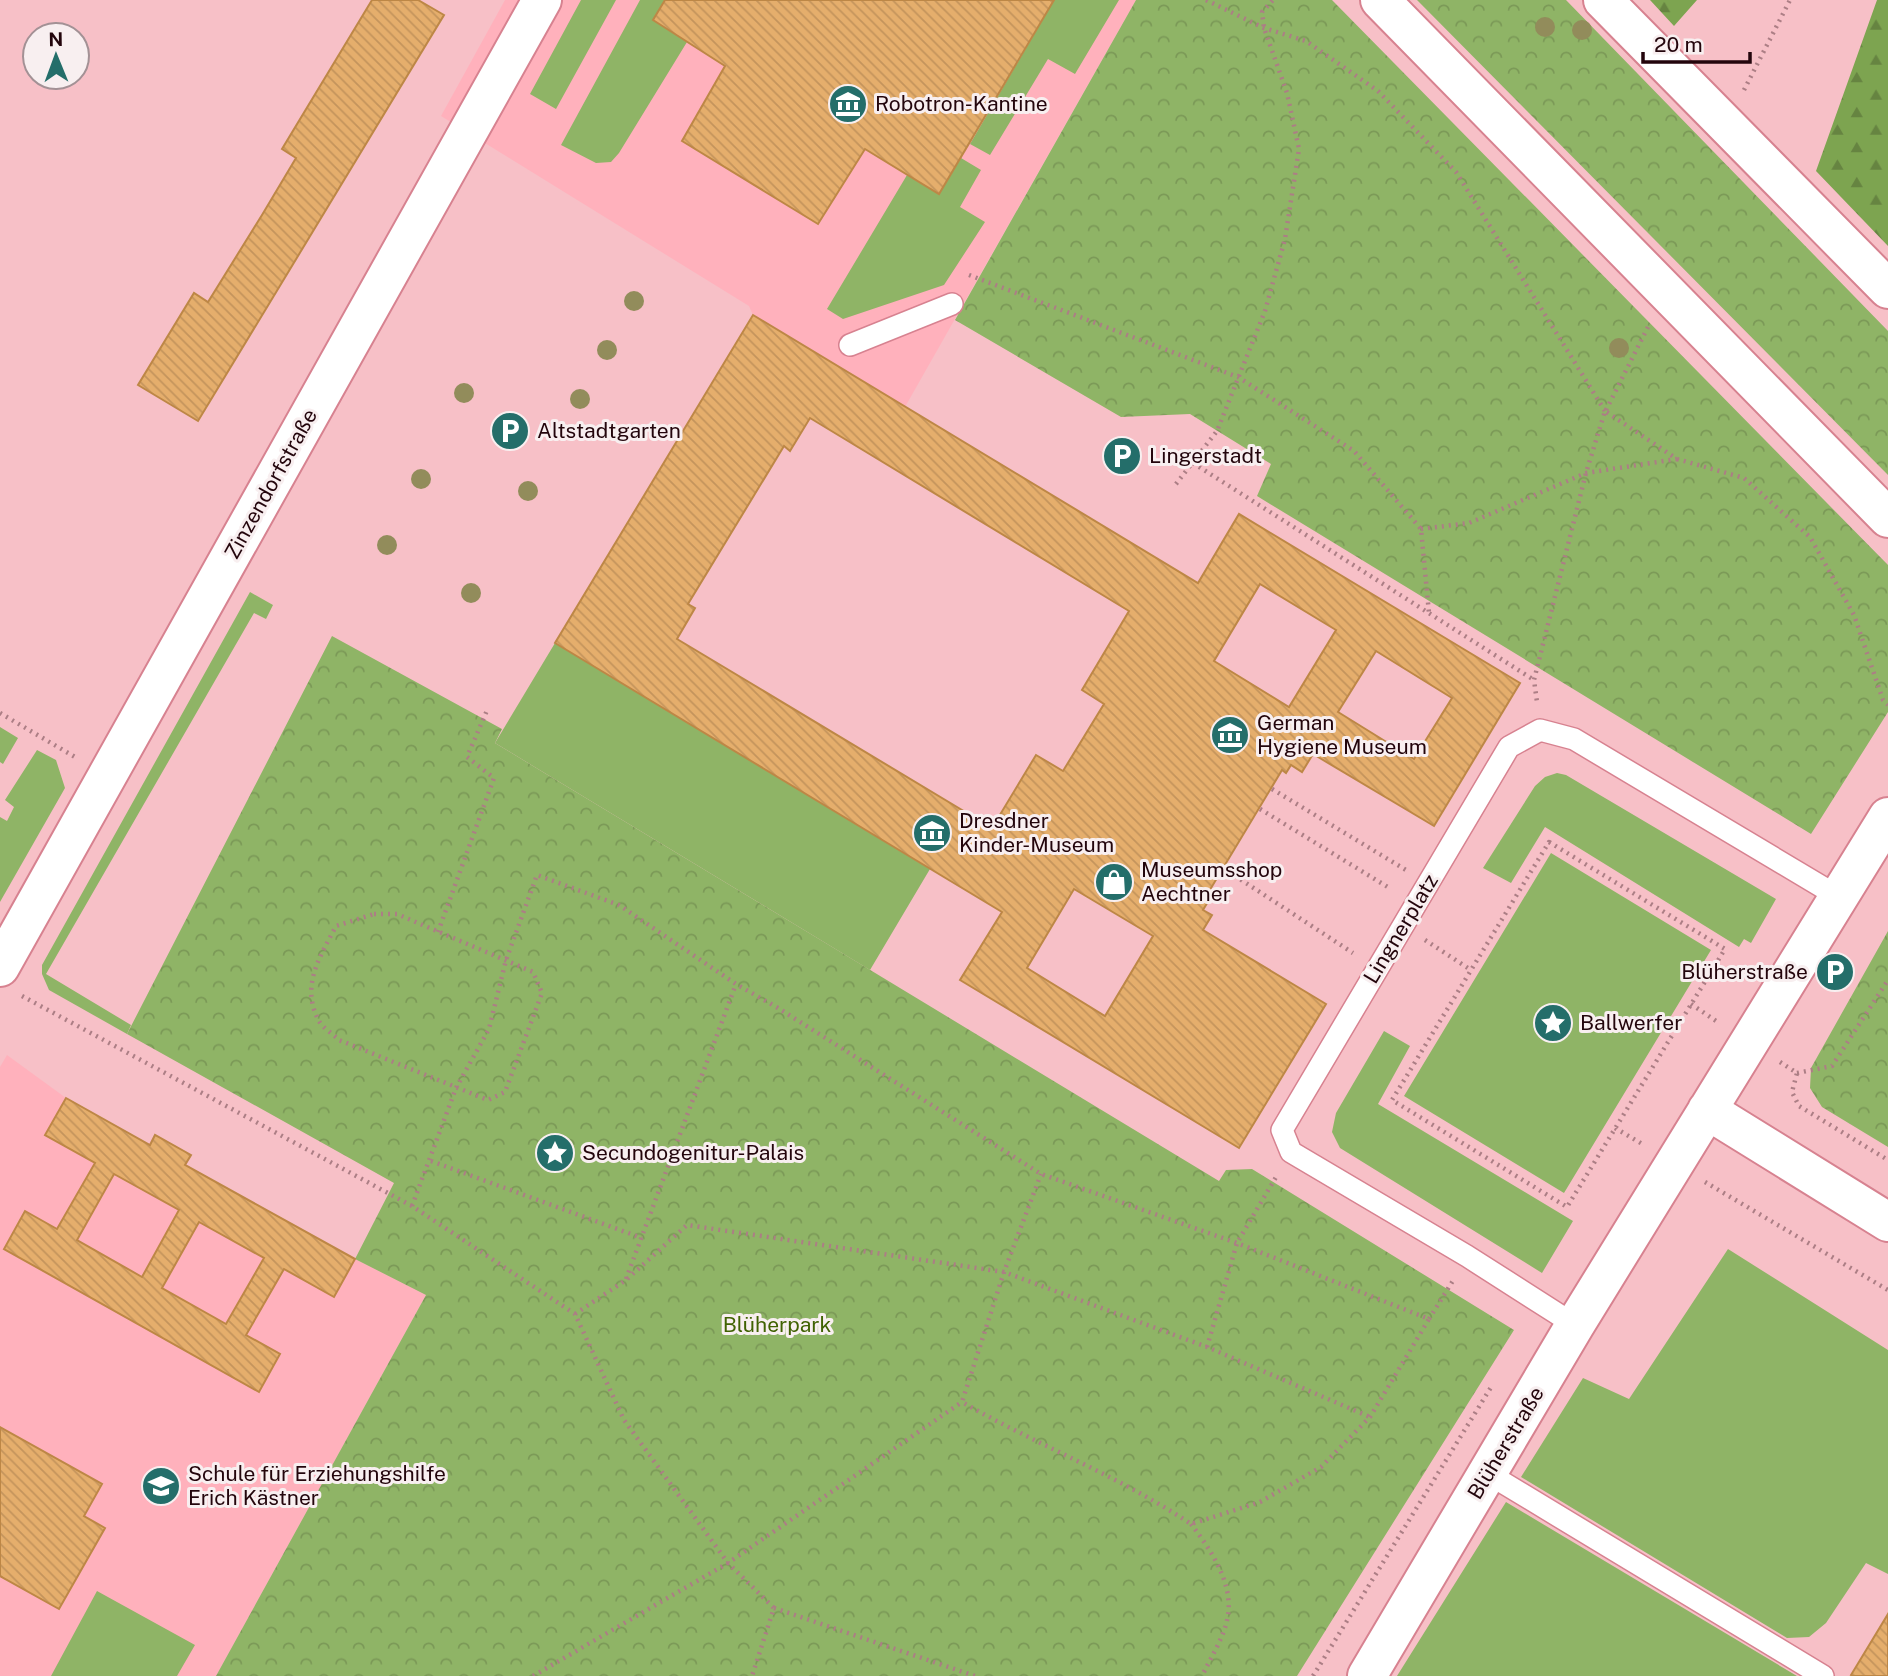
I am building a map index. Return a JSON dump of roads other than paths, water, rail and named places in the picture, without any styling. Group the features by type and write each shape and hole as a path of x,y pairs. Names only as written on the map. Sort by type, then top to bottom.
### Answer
{"street":[{"name":"Zinzendorfstraße","path":"8,980 107,776 542,0"},
{"path":"1380,0 1888,518"},
{"path":"1602,0 1888,289"},
{"name":"Blüherstraße","path":"1367,1676 1575,1325 1888,817"},
{"path":"1707,1110 1888,1222"}],"lane":[{"path":"850,345 952,304"},
{"name":"Lingnerplatz","path":"1575,1325 1478,1263 1291,1152 1282,1130 1509,747 1540,730 1574,739 1839,897"},
{"path":"1488,1473 1823,1676"}],"place":[{"name":"Robotron-Kantine","path":"848,104"},
{"name":"Altstadtgarten","path":"510,431"},
{"name":"Lingerstadt","path":"1122,456"},
{"name":"German Hygiene Museum","path":"1230,735"},
{"name":"Dresdner Kinder-Museum","path":"932,833"},
{"name":"Museumsshop Aechtner","path":"1114,882"},
{"name":"Blüherstraße","path":"1835,972"},
{"name":"Ballwerfer","path":"1553,1023"},
{"name":"Secundogenitur-Palais","path":"555,1153"},
{"name":"Schule für Erziehungshilfe Erich Kästner","path":"161,1486"}],"park label":[{"name":"Blüherpark","path":"777,1325"}]}
